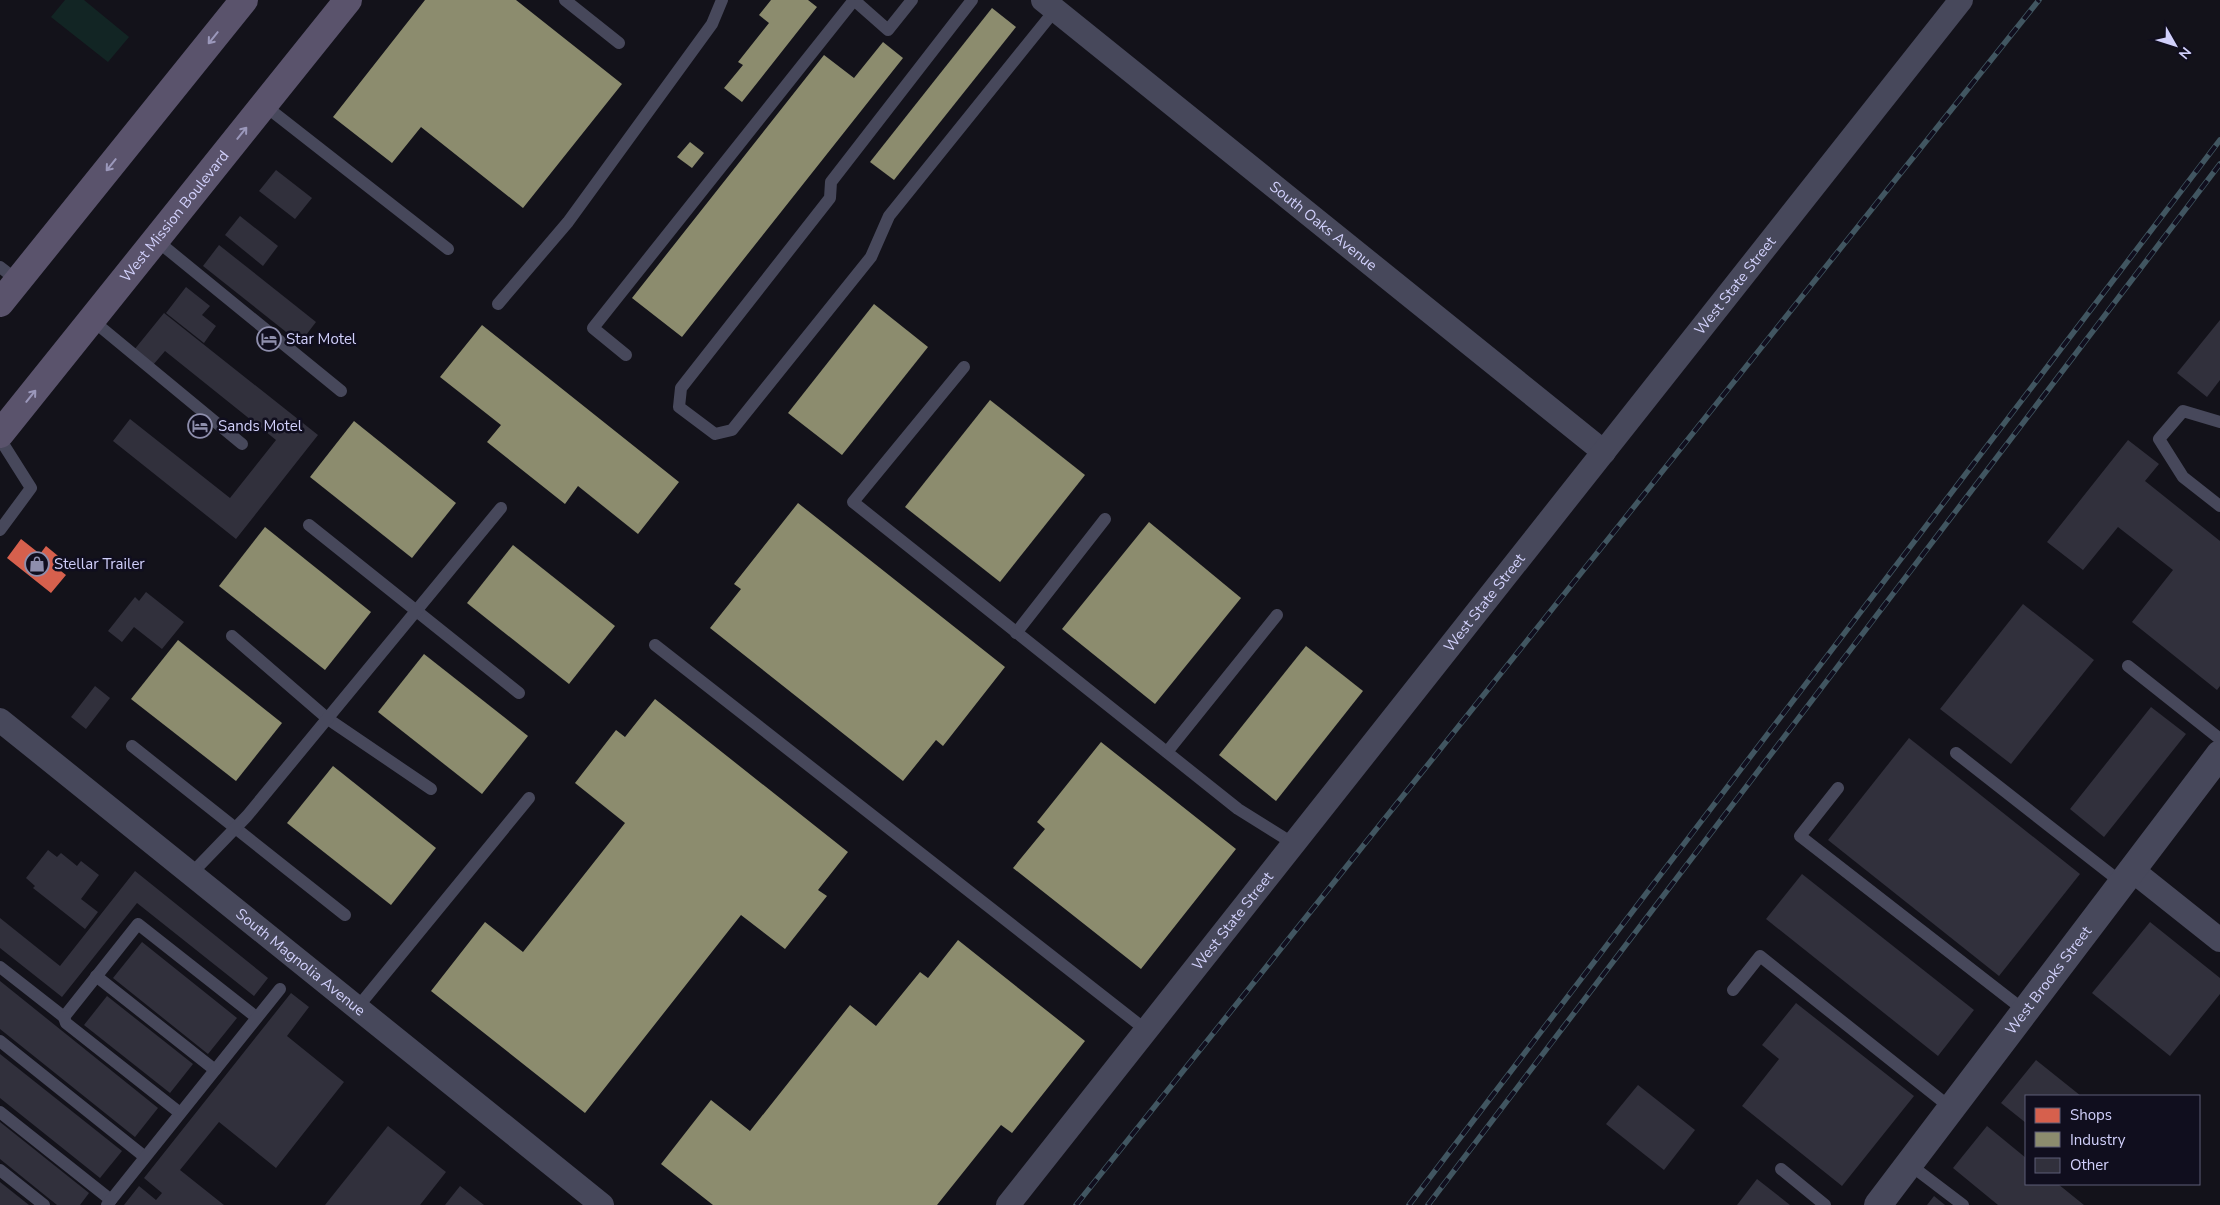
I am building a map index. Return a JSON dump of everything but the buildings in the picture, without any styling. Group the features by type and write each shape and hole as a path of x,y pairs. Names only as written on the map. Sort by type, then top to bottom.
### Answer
{"main road":[{"path":"0,302 9,274 244,0"},
{"name":"West Mission Boulevard","path":"0,434 348,0"}],"street":[{"name":"West State Street","path":"1008,1205 1961,0"},
{"name":"South Oaks Avenue","path":"1049,5 1604,452"},
{"name":"South Magnolia Avenue","path":"0,720 602,1205"},
{"name":"West Brooks Street","path":"1878,1205 2220,754"},
{"path":"2127,877 2220,940"}],"lane":[{"path":"565,0 618,43"},
{"path":"498,304 568,222 712,24 722,0"},
{"path":"626,355 593,328 854,0 888,30 912,0"},
{"path":"972,0 831,182 830,198 681,388 679,408 714,434 732,430 872,257 889,216 1049,5"},
{"path":"264,105 448,249"},
{"path":"156,240 341,391"},
{"path":"92,320 242,444"},
{"path":"964,367 853,502 1238,809 1294,844"},
{"path":"2220,422 2183,411 2159,439 2184,478 2220,506"},
{"path":"0,439 31,488 0,530"},
{"path":"191,874 236,828 501,508"},
{"path":"1016,633 1105,519"},
{"path":"309,525 519,693"},
{"path":"1167,752 1277,615"},
{"path":"232,636 328,719 431,789"},
{"path":"655,645 1146,1030"},
{"path":"2128,666 2220,738"},
{"path":"132,746 344,915"},
{"path":"1956,753 2127,877"},
{"path":"1838,788 1800,836 2025,1011"},
{"path":"357,1008 529,798"},
{"path":"64,1017 138,924 256,1017"},
{"path":"1733,990 1760,956 1951,1108"},
{"path":"0,966 64,1017 66,1023 180,1113"},
{"path":"96,976 215,1070"},
{"path":"0,1112 109,1202 280,989"},
{"path":"0,1041 145,1157"},
{"path":"1909,1164 1962,1205"},
{"path":"1780,1169 1826,1205"},
{"path":"0,1170 44,1205"}],"green space":[{"path":"65,0 84,0 129,37 108,62 51,17"}],"railway":[{"path":"1076,1205 2039,0"},
{"path":"1409,1205 2220,140"},
{"path":"1428,1205 2220,164"}],"place":[{"name":"Star Motel","path":"269,339"},
{"name":"Sands Motel","path":"200,426"},
{"name":"Stellar Trailer","path":"37,564"}]}
